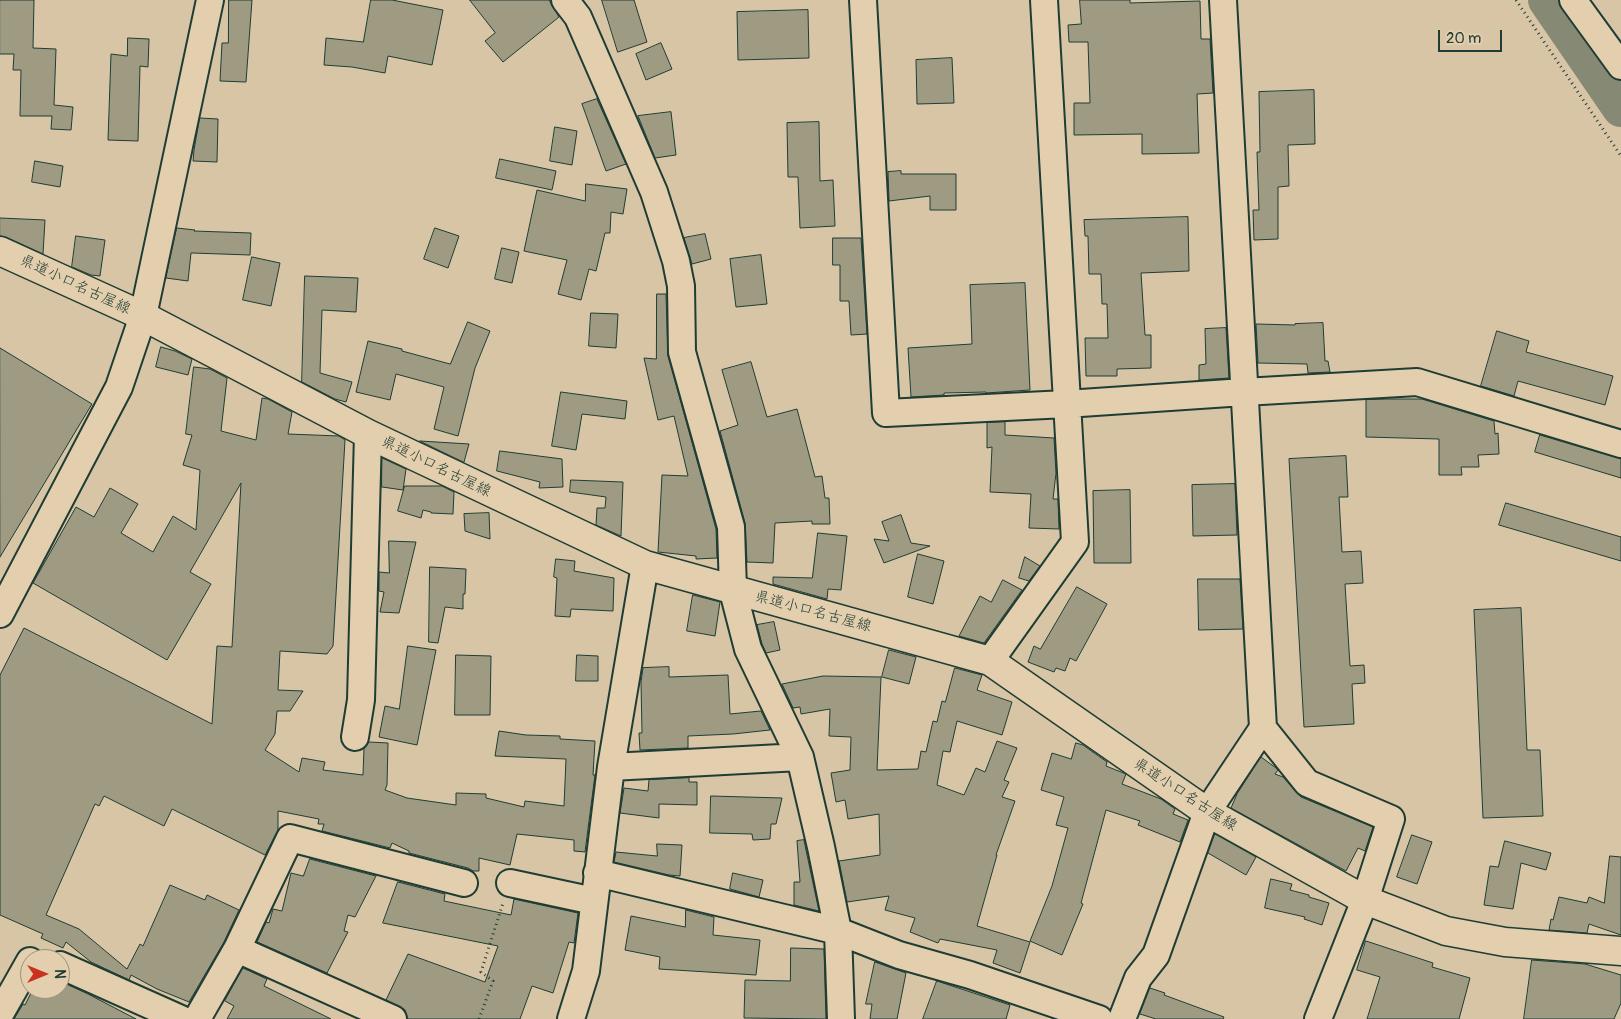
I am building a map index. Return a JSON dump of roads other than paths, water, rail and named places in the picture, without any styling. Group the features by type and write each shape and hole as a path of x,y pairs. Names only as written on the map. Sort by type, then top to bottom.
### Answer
{"main road":[{"name":"県道小口名古屋線","path":"0,251 142,316 368,434 645,565 990,661 1207,812 1364,900 1446,931 1504,942 1621,952"}],"street":[{"path":"0,614 119,387 142,316 210,0"},
{"path":"565,0 578,18 654,192 676,262 681,286 682,352 731,527 733,590 748,649 800,757 821,847 838,931 841,1019"},
{"path":"864,0 886,413 1066,404 1417,382 1621,444"},
{"path":"990,661 1075,542 1044,0"},
{"path":"1223,0 1262,728 1307,783 1390,819 1364,900 1318,1019"},
{"path":"1573,0 1621,66"},
{"path":"355,737 361,700 368,434"},
{"path":"571,1019 586,971 611,767 645,565"},
{"path":"1122,1019 1138,978 1156,955 1207,812 1262,728"},
{"path":"611,767 800,757"},
{"path":"197,1019 237,949 290,838 464,883"},
{"path":"597,874 838,931 900,954 970,975 1100,1019"},
{"path":"508,890 594,901"},
{"path":"237,949 393,1019"},
{"path":"70,969 181,1019"},
{"path":"0,1014 20,978"}],"waterway":[{"path":"1547,0 1621,108"}]}
